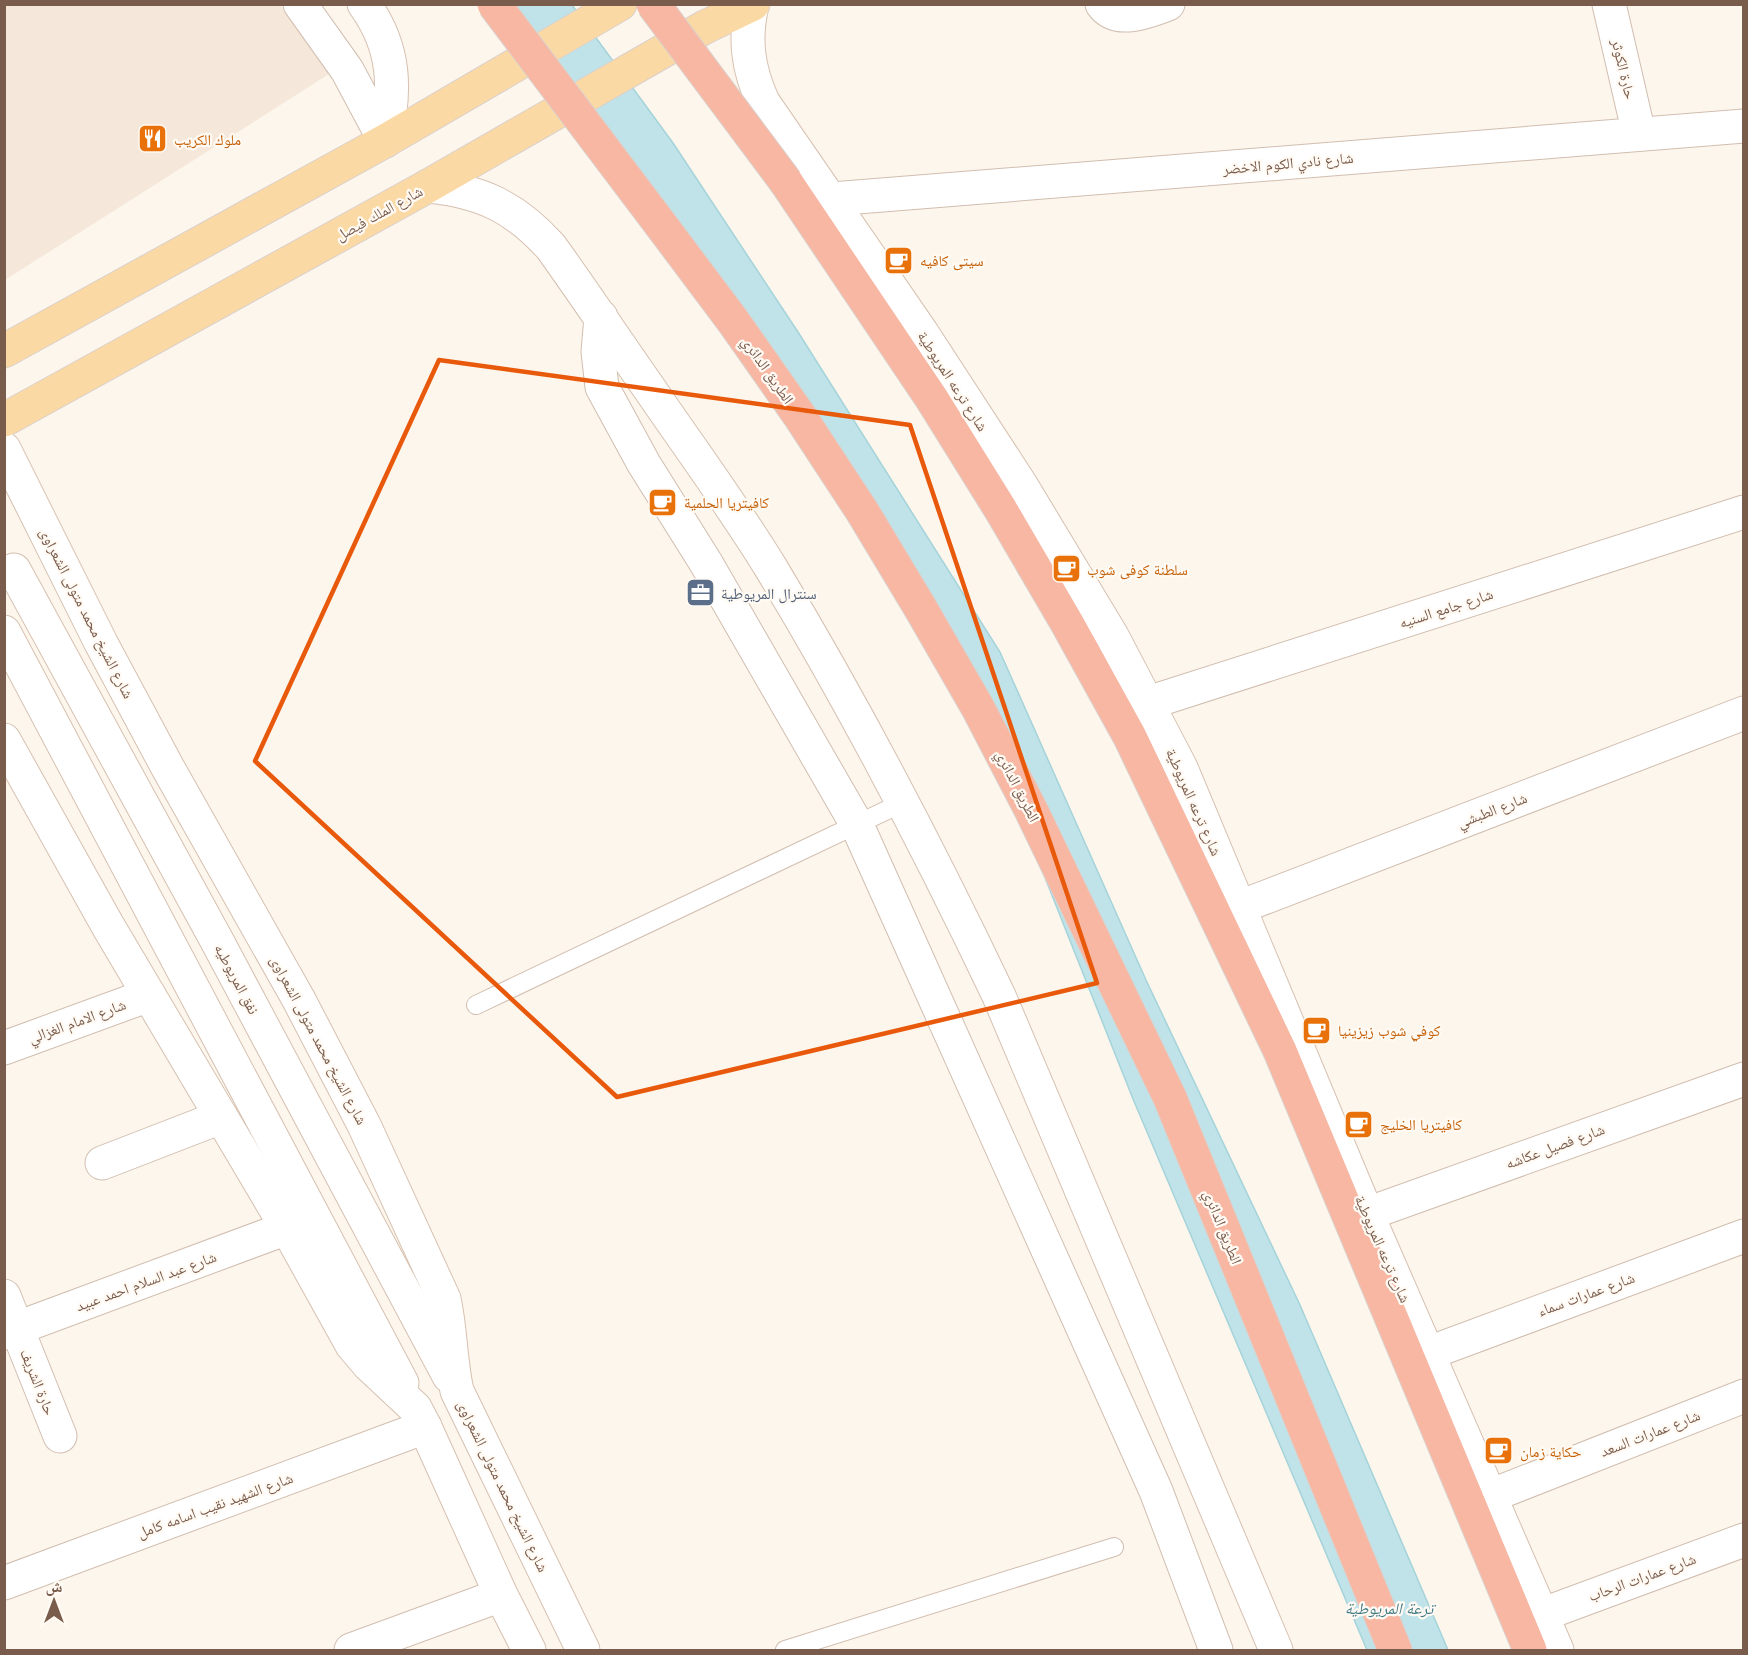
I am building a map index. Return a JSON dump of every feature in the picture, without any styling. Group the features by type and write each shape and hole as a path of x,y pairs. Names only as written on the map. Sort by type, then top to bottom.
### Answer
{"highway":[{"name":"الطريق الدائري","path":"494,4 733,321 799,415 862,511 978,708 1031,810 1170,1098 1395,1650"},
{"path":"653,4 786,182 932,399 1037,571 1130,737 1280,1051 1530,1650"}],"main road":[{"path":"300,4 347,70 385,141"},
{"path":"364,4 377,23 390,62 391,106 385,141"},
{"path":"4,351 385,141 620,4"},
{"path":"1102,4 1106,10 1124,16 1146,12 1168,4"},
{"name":"حارة الكوثر","path":"1610,4 1639,134"},
{"name":"شارع الملك فيصل","path":"4,420 428,186 705,27 752,5"},
{"name":"شارع ترعه المريوطية","path":"752,5 748,23 748,59 763,102 922,333 1021,485 1112,636 1181,768 1367,1214 1557,1650"},
{"name":"شارع نادي الكوم الاخضر","path":"832,200 1743,126"},
{"path":"428,186 454,188 505,207 522,218 551,247 706,469 770,567 828,666 904,802 999,996 1276,1650"},
{"path":"601,317 598,352 602,387 644,464 706,563 857,825 1156,1491 1216,1650"},
{"name":"شارع الشيخ محمد متولى الشعراوى","path":"4,449 14,491 299,1000 364,1125 444,1299 450,1324 452,1368 457,1391 583,1650"},
{"name":"شارع جامع السنيه","path":"1148,704 1743,512"},
{"name":"نفق المريوطيه","path":"14,570 216,939 457,1391"},
{"path":"4,632 420,1418 501,1595 529,1650"},
{"name":"شارع الطبشي","path":"1240,907 1743,713"},
{"path":"4,740 108,926 287,1228 352,1345 420,1418"},
{"name":"شارع الامام الغزالي","path":"4,1048 149,995"},
{"name":"شارع فصيل عكاشه","path":"1367,1214 1743,1079"},
{"path":"102,1163 221,1117"},
{"name":"شارع عبد السلام احمد عبيد","path":"10,1330 287,1228"},
{"name":"شارع عمارات سماء","path":"1429,1353 1743,1236"},
{"name":"حارة الشريف","path":"4,1296 10,1330 60,1436"},
{"name":"شارع عمارات السعد","path":"1490,1496 1743,1396"},
{"name":"شارع الشهيد نقيب اسامه كامل","path":"4,1583 420,1418"},
{"name":"شارع عمارات الرحاب","path":"1541,1615 1743,1539"},
{"path":"351,1650 501,1595"}],"lane":[{"path":"476,1005 904,802"},
{"path":"785,1650 1114,1547"}],"highlighted area":[{"path":"439,360 910,425 1097,983 617,1097 255,761"}],"shaded area":[{"path":"5,4 280,5 329,74 5,280"}],"water":[{"name":"ترعة المريوطية","path":"503,5 572,5 673,143 798,332 1000,652 1146,980 1300,1305 1448,1650 1367,1650 1133,1099 1034,850 938,663 806,429"}],"place":[{"name":"ملوك الكريب","path":"153,139"},
{"name":"سيتى كافيه","path":"899,260"},
{"name":"كافيتريا الحلمية","path":"663,502"},
{"name":"سلطنة كوفى شوب","path":"1066,569"},
{"name":"سنترال المريوطية","path":"700,593"},
{"name":"كوفي شوب زيزينيا","path":"1317,1030"},
{"name":"كافيتريا الخليج","path":"1359,1124"},
{"name":"حكاية زمان","path":"1499,1451"}]}
